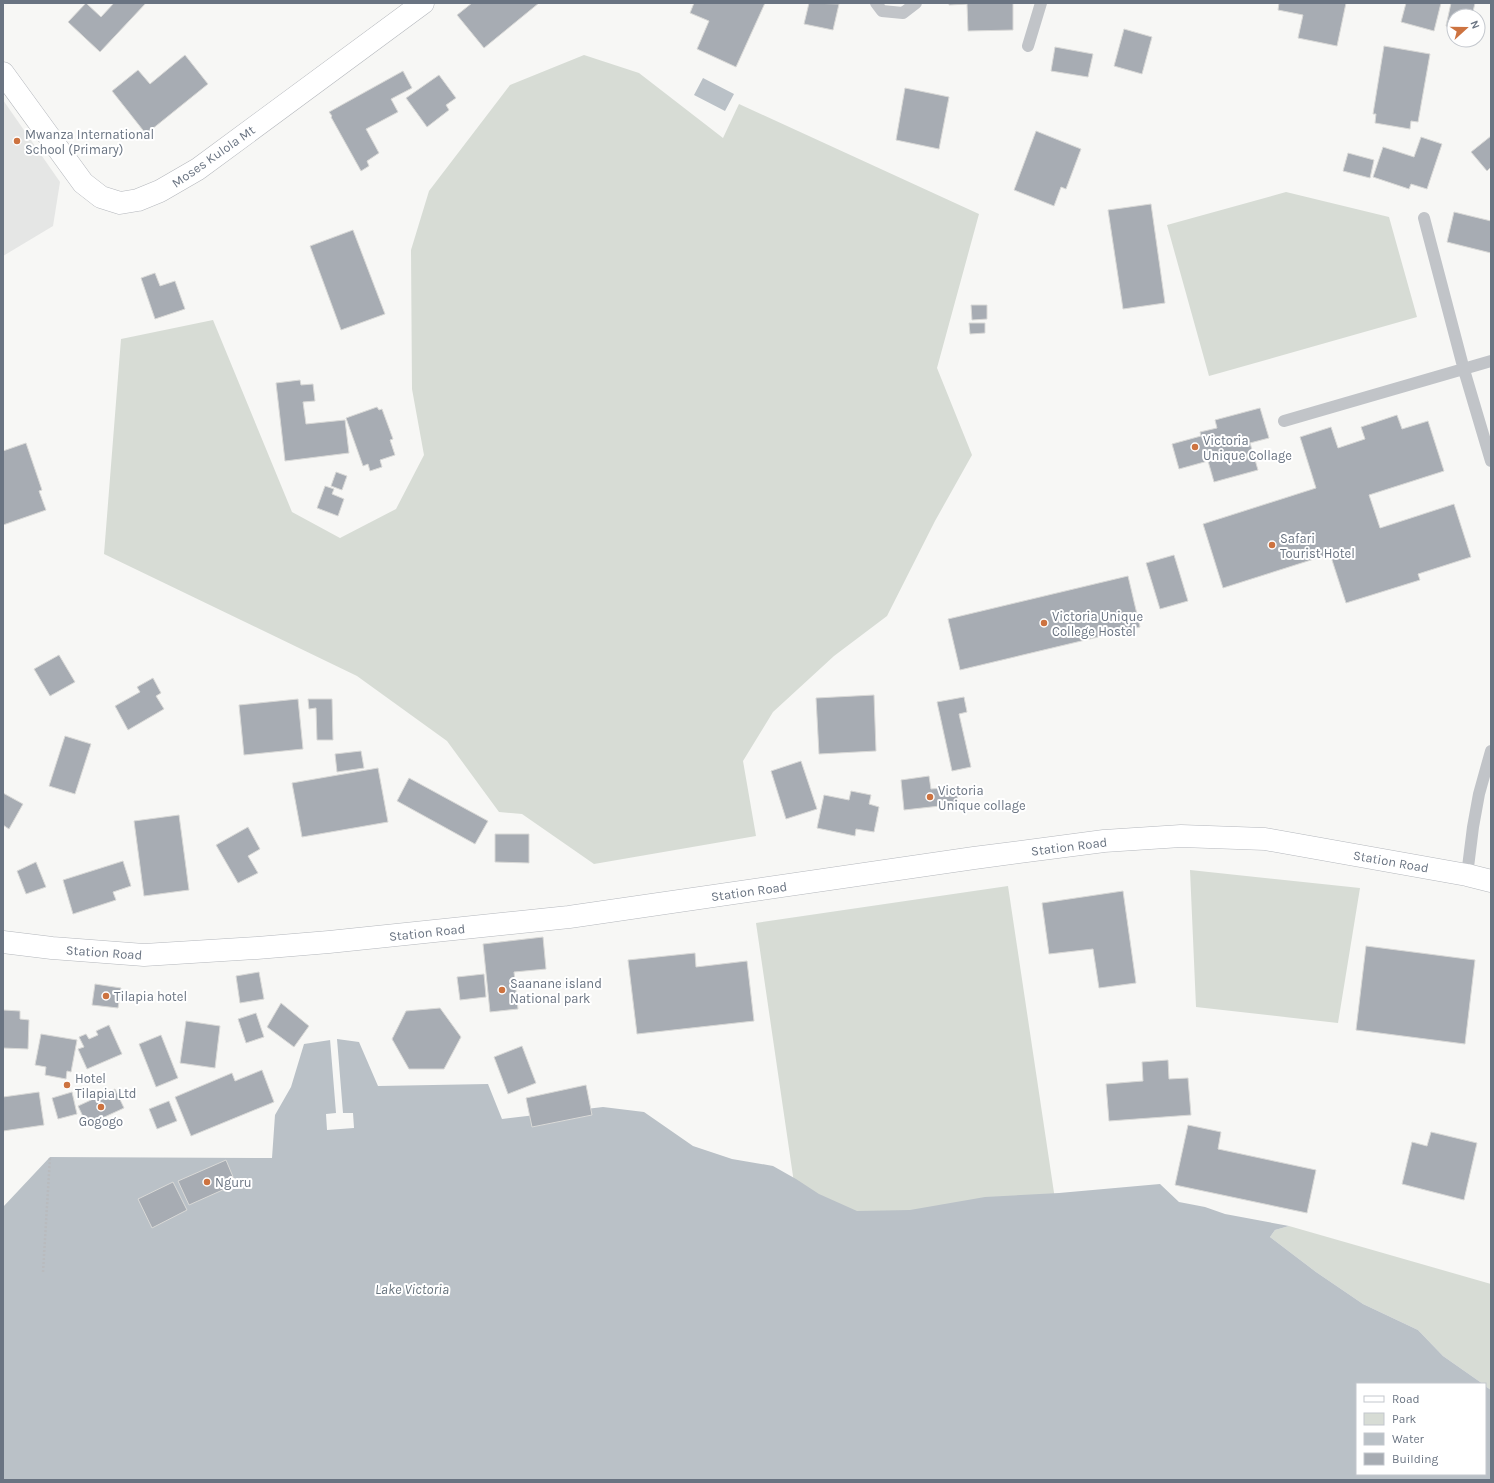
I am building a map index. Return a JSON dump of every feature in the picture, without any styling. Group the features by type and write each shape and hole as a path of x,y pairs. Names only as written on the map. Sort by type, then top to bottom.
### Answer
{"street":[{"name":"Moses Kulola Mt","path":"3,73 83,184 101,197 120,203 138,200 160,191 198,169 423,3"},
{"name":"Station Road","path":"3,942 52,948 144,955 329,942 569,917 974,858 1104,841 1181,836 1265,839 1467,875 1491,881"}],"lane":[{"path":"876,3 882,11 902,13 916,3"},
{"path":"1028,46 1041,3"},
{"path":"1424,218 1464,370 1491,461"},
{"path":"1284,421 1491,361"},
{"path":"1467,875 1473,827 1485,794 1491,751"}],"path":[{"path":"43,1272 50,1157"}],"shaded area":[{"name":"Mwanza International School (Primary)","path":"3,100 60,182 53,226 3,256"}],"green space":[{"path":"584,55 639,73 723,138 739,104 979,214 937,368 972,455 935,521 887,616 834,656 773,712 743,761 756,836 594,864 522,814 499,812 447,741 357,676 104,554 121,339 213,320 292,512 340,538 396,509 424,455 412,389 411,250 429,191 510,85"},
{"path":"1286,192 1389,217 1417,317 1209,376 1167,225"},
{"path":"1190,870 1360,888 1338,1023 1196,1007"},
{"path":"1008,886 1056,1206 800,1224 756,923"},
{"path":"1289,1226 1491,1284 1491,1390 1486,1387 1486,1383 1482,1383 1443,1356 1418,1330 1363,1304 1316,1272 1270,1237 1275,1230"}],"water":[{"path":"703,78 734,94 725,111 694,95"},
{"name":"Lake Victoria","path":"337,1039 359,1042 378,1086 488,1084 502,1119 603,1107 644,1112 693,1146 732,1159 773,1166 819,1194 857,1211 910,1210 985,1197 1059,1193 1160,1184 1179,1202 1205,1207 1225,1214 1289,1226 1275,1230 1270,1237 1316,1272 1363,1304 1418,1330 1443,1356 1482,1383 1356,1383 1356,1475 1486,1475 1486,1387 1491,1390 1491,1480 3,1480 3,1207 50,1157 272,1158 275,1115 291,1087 304,1044"}],"pier":[{"path":"330,1039 337,1039 343,1113 353,1113 354,1128 327,1130 326,1114 336,1113"}],"building":[{"path":"86,3 101,17 114,3 146,3 100,52 68,22"},
{"path":"472,3 539,3 484,48 457,15"},
{"path":"694,3 765,3 736,67 697,49 709,21 690,13"},
{"path":"809,3 839,4 833,30 804,24"},
{"path":"949,3 1013,3 1013,30 968,31 967,4 949,5"},
{"path":"1279,3 1346,3 1337,46 1298,38 1303,15 1278,10"},
{"path":"1406,3 1441,3 1434,31 1401,22"},
{"path":"1451,3 1475,3 1474,8 1450,8"},
{"path":"1124,29 1152,37 1142,74 1114,66"},
{"path":"1384,46 1430,54 1418,122 1411,121 1410,129 1375,123 1376,114 1373,114"},
{"path":"1055,47 1093,54 1088,77 1051,71"},
{"path":"185,55 208,84 146,134 112,91 138,70 150,84"},
{"path":"403,71 412,88 391,99 398,112 366,129 379,153 367,161 369,166 361,171 329,112"},
{"path":"439,75 456,98 446,105 449,110 427,127 406,98"},
{"path":"905,88 949,97 939,149 896,140"},
{"path":"1036,131 1081,149 1066,189 1061,187 1054,206 1014,190"},
{"path":"1491,136 1491,167 1487,171 1471,152"},
{"path":"1421,137 1442,144 1427,189 1411,184 1409,189 1373,177 1383,147 1414,157"},
{"path":"1348,153 1374,160 1370,178 1343,171"},
{"path":"1151,204 1165,303 1123,309 1108,210"},
{"path":"1454,212 1491,221 1491,253 1447,242"},
{"path":"353,230 385,314 341,330 310,246"},
{"path":"155,273 160,286 175,281 185,309 155,319 141,278"},
{"path":"971,305 987,305 987,319 972,320"},
{"path":"969,323 985,323 985,333 970,334"},
{"path":"300,380 301,385 313,384 315,401 303,402 306,424 345,420 349,453 285,461 276,383"},
{"path":"377,407 379,410 382,409 393,439 390,440 395,455 380,460 382,467 370,471 368,464 363,466 346,418"},
{"name":"Victoria Unique Collage","path":"1260,408 1269,438 1250,443 1258,470 1214,482 1208,461 1179,469 1172,444 1201,436 1200,432 1217,428 1215,420"},
{"path":"1397,415 1402,429 1428,421 1444,471 1369,495 1380,528 1454,504 1471,557 1418,574 1420,580 1346,603 1330,554 1223,588 1203,524 1316,488 1300,437 1331,427 1338,448 1365,439 1361,427"},
{"path":"26,443 42,490 39,491 46,510 3,525 3,451"},
{"path":"336,472 347,476 342,490 331,486"},
{"path":"325,486 334,489 332,494 344,499 338,516 317,508"},
{"path":"1174,555 1188,601 1160,609 1146,563"},
{"name":"Victoria Unique College Hostel","path":"1128,576 1140,627 960,670 948,619"},
{"path":"59,655 75,682 50,696 34,669"},
{"path":"153,678 161,693 156,696 164,709 128,730 115,706 140,692 137,687"},
{"path":"874,695 876,751 819,754 816,698"},
{"path":"964,697 967,712 959,714 971,767 952,771 937,702"},
{"path":"298,699 303,749 244,755 239,705"},
{"path":"308,699 332,699 333,740 317,740 316,708 309,709"},
{"path":"65,736 91,744 75,794 49,786"},
{"path":"361,751 364,768 337,772 335,754"},
{"path":"801,761 817,809 786,819 771,771"},
{"path":"378,768 388,822 302,837 292,783"},
{"name":"Victoria Unique collage","path":"929,776 931,789 956,787 958,804 904,810 901,780"},
{"path":"409,778 488,821 475,844 397,801"},
{"path":"851,791 871,795 869,804 879,807 874,832 856,829 855,836 817,828 824,795 849,800"},
{"path":"3,793 23,804 9,829 3,825"},
{"path":"179,815 189,890 144,896 134,821"},
{"path":"248,827 260,849 248,856 258,873 238,883 216,845"},
{"path":"495,834 529,834 529,863 495,862"},
{"path":"123,861 131,886 113,892 116,900 73,914 63,880"},
{"path":"36,862 46,887 26,894 17,871"},
{"path":"1123,891 1136,983 1099,988 1093,949 1049,954 1042,903"},
{"name":"Saanane island National park","path":"543,937 546,969 514,972 518,1009 490,1012 483,944"},
{"path":"1366,946 1475,960 1465,1044 1356,1030"},
{"path":"695,953 696,967 747,961 754,1021 637,1034 628,960"},
{"path":"259,972 264,999 240,1003 236,976"},
{"path":"484,974 486,997 460,1000 457,977"},
{"name":"Tilapia hotel","path":"95,984 121,988 118,1008 92,1005"},
{"path":"281,1003 309,1026 294,1047 267,1027"},
{"path":"440,1008 461,1037 444,1069 409,1069 392,1039 406,1011"},
{"path":"3,1010 20,1011 20,1019 29,1020 28,1049 3,1048"},
{"path":"256,1013 264,1037 246,1043 238,1019"},
{"path":"186,1021 220,1026 215,1068 180,1063"},
{"path":"109,1025 122,1054 87,1069 78,1049 84,1047 79,1037 86,1034 89,1039 98,1035 96,1031"},
{"path":"41,1034 77,1040 71,1072 67,1071 66,1079 45,1075 46,1067 35,1065"},
{"path":"161,1035 178,1078 156,1087 139,1044"},
{"path":"522,1046 536,1083 508,1094 494,1057"},
{"path":"1168,1060 1169,1079 1188,1078 1191,1115 1109,1121 1106,1084 1143,1081 1142,1062"},
{"path":"262,1070 274,1102 191,1136 175,1097 232,1073 235,1081"},
{"path":"586,1085 592,1115 532,1127 526,1098"},
{"name":"Gogogo","path":"115,1089 124,1108 87,1125 78,1106"},
{"path":"39,1092 44,1125 3,1131 3,1097"},
{"path":"72,1092 77,1114 58,1119 52,1098"},
{"path":"169,1101 177,1121 157,1129 149,1109"},
{"path":"1188,1125 1221,1132 1218,1149 1316,1170 1307,1213 1175,1185"},
{"path":"1431,1132 1477,1143 1464,1200 1402,1184 1412,1142 1427,1146"},
{"name":"Nguru","path":"226,1160 236,1184 189,1205 178,1181"},
{"path":"173,1182 187,1210 152,1228 138,1199"}],"place":[{"name":"Mwanza International School (Primary)","path":"17,141"},
{"name":"Victoria Unique Collage","path":"1195,447"},
{"name":"Safari Tourist Hotel","path":"1272,545"},
{"name":"Victoria Unique College Hostel","path":"1044,623"},
{"name":"Victoria Unique collage","path":"930,797"},
{"name":"Saanane island National park","path":"502,990"},
{"name":"Tilapia hotel","path":"106,996"},
{"name":"Hotel Tilapia Ltd","path":"67,1085"},
{"name":"Gogogo","path":"101,1107"},
{"name":"Nguru","path":"207,1182"}]}
